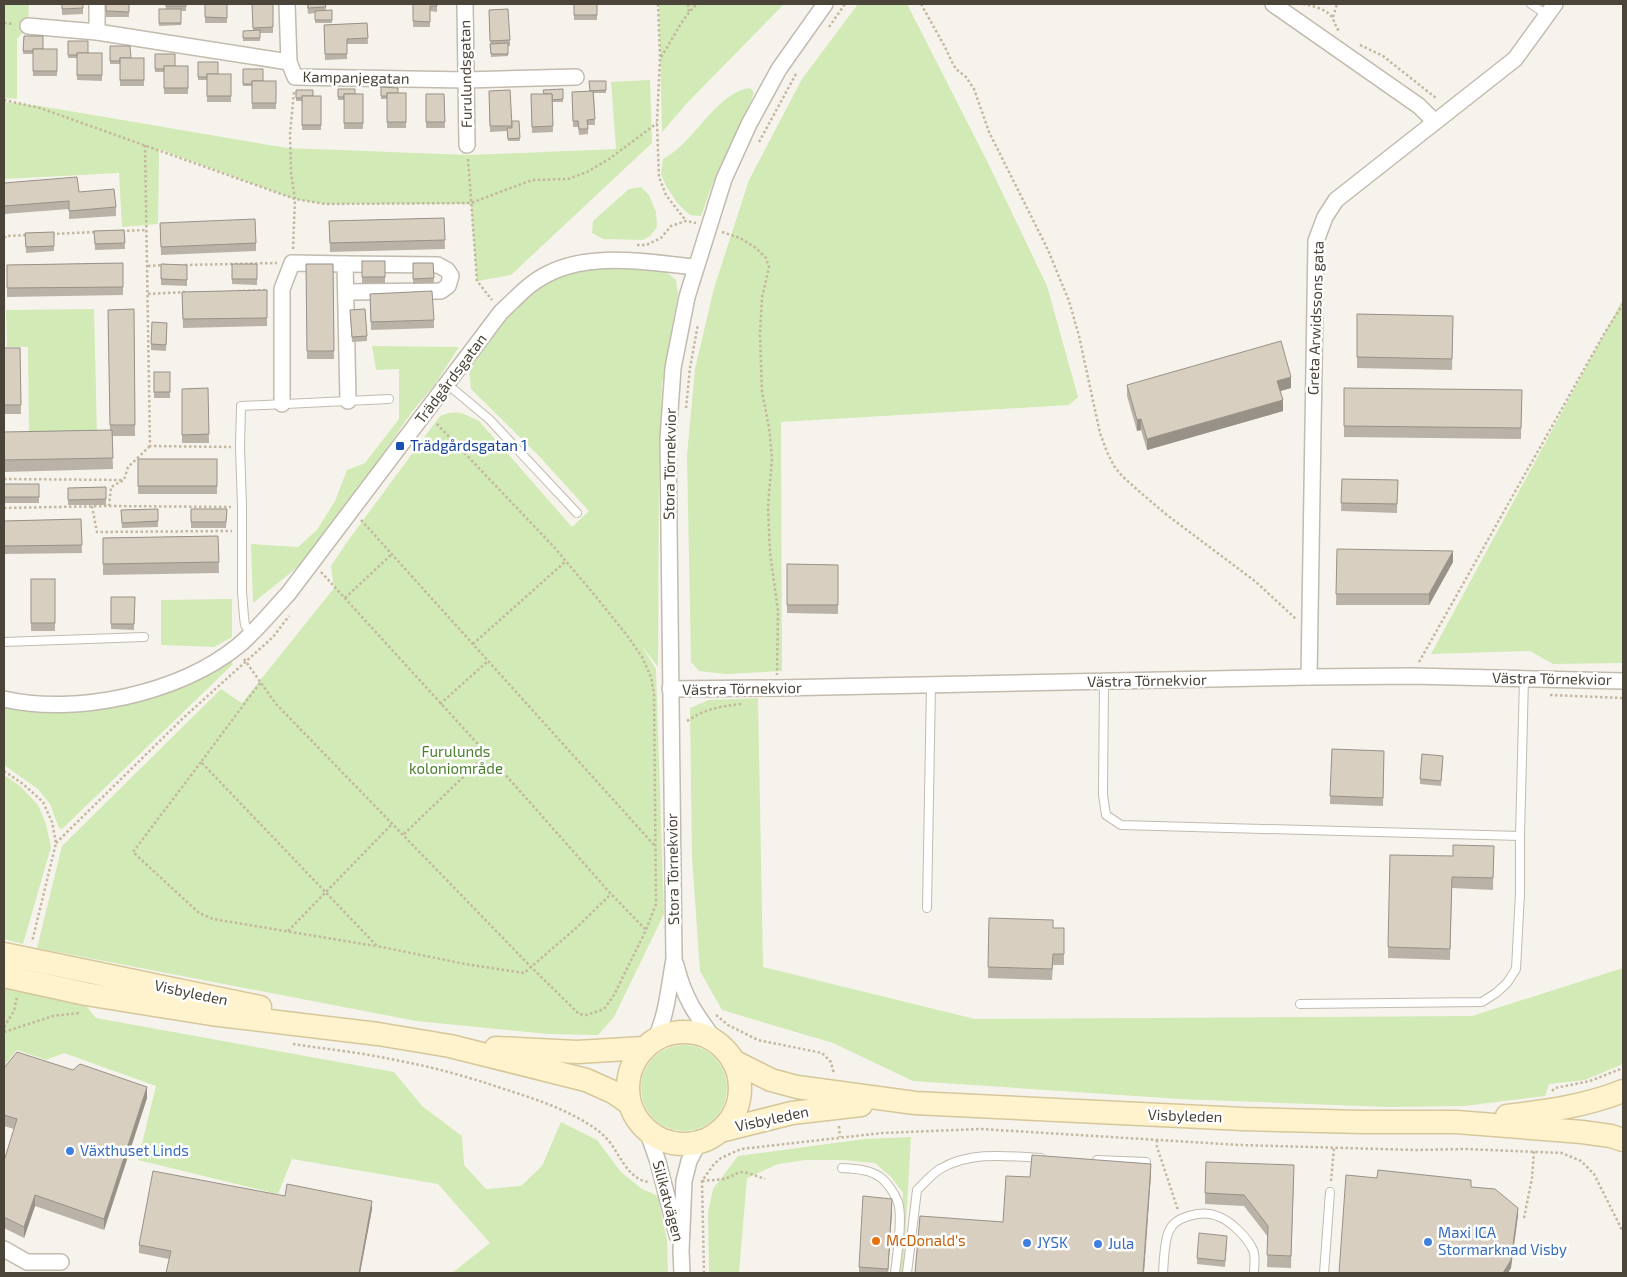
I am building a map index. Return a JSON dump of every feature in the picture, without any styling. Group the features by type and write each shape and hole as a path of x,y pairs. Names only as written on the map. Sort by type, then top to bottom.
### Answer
{"main road":[{"name":"Visbyleden","path":"4,954 211,996 378,1034"},
{"name":"Visbyleden","path":"11,983 211,1014 378,1034 450,1046 586,1080 613,1092 630,1103"},
{"path":"686,1032 705,1036 717,1043 726,1051 733,1062 738,1078 739,1094 735,1111 731,1118 720,1131 699,1142 686,1144 671,1143 658,1138 636,1118 630,1103 628,1086 631,1069 639,1054 649,1044 673,1033 686,1032"},
{"name":"Visbyleden","path":"450,1046 577,1052 649,1044"},
{"name":"Visbyleden","path":"733,1062 771,1080 796,1087 915,1103"},
{"name":"Visbyleden","path":"1456,1122 1551,1110 1583,1104 1623,1091"},
{"name":"Visbyleden","path":"720,1131 792,1113 857,1105 915,1103 1243,1118 1363,1122 1456,1122 1582,1132 1611,1136 1623,1140"}],"street":[{"path":"97,4 97,32"},
{"path":"287,4 289,62"},
{"name":"Furulundsgatan","path":"465,4 467,145"},
{"name":"Stora Törnekvior","path":"674,959 678,689 669,430 673,368 687,296 724,179 749,124 779,70 825,4"},
{"path":"1273,4 1419,106 1434,121"},
{"name":"Greta Arwidssons gata","path":"1309,677 1316,241 1325,217 1336,200 1515,59 1551,9"},
{"name":"Kampanjegatan","path":"28,26 97,32 289,62 295,77 466,80 576,77"},
{"name":"Trädgårdsgatan","path":"4,699 33,704 58,705 93,702 135,694 180,679 203,668 237,647 288,594 501,312 529,285 557,269 591,260 623,260 695,267"},
{"path":"282,404 282,289 292,263 438,265 447,270 451,276 448,286 441,291 346,292"},
{"path":"346,264 348,400"},
{"name":"Västra Törnekvior","path":"678,689 1412,676 1523,686 1623,681"},
{"path":"674,959 681,985 689,1002 717,1043"},
{"path":"649,1044 660,1028 664,1015 674,959"},
{"name":"Silikatvägen","path":"647,1130 664,1183 681,1251"},
{"name":"Silikatvägen","path":"681,1251 684,1181 689,1161 699,1142"},
{"path":"4,1248 27,1262 61,1262"},
{"path":"681,1251 682,1273"}],"lane":[{"path":"1531,4 1551,9"},
{"path":"447,384 489,419 577,513"},
{"path":"250,634 245,625 242,592 241,406 389,399"},
{"path":"4,642 144,637"},
{"path":"1104,682 1103,795 1106,815 1121,824 1520,836"},
{"path":"927,908 931,685"},
{"path":"1300,1004 1482,1002 1507,983 1516,969 1520,892 1523,686"},
{"path":"907,1273 917,1190 940,1169 963,1160 988,1155 1047,1158"},
{"path":"1087,1160 1146,1162"},
{"path":"842,1168 866,1171 880,1177 892,1190 898,1202 900,1212 895,1273"},
{"path":"1324,1273 1330,1192"},
{"path":"1163,1273 1169,1231 1182,1218 1195,1214 1216,1215 1233,1226 1254,1252 1254,1273"}],"path":[{"path":"658,4 660,58 657,123 659,177 666,195 686,221"},
{"path":"688,4 688,12"},
{"path":"660,58 674,39 688,12 696,4"},
{"path":"828,28 846,4"},
{"path":"921,4 952,62 974,89 989,132 1048,250 1069,301 1079,336 1100,433 1114,466 1122,476 1166,515 1256,582 1310,632"},
{"path":"1303,4 1321,8 1333,17"},
{"path":"1337,4 1333,17 1335,25 1344,37"},
{"path":"1359,45 1383,56 1436,98"},
{"path":"758,142 799,68"},
{"path":"176,265 292,263 295,199 291,173 290,134 295,77"},
{"path":"4,100 40,108 295,199 325,204 471,204 532,180 568,180 587,172 609,159 657,123"},
{"path":"145,144 150,446"},
{"path":"467,145 477,281 501,312"},
{"path":"118,231 147,230"},
{"path":"43,234 100,232"},
{"path":"721,232 740,238 756,248 766,258 769,267 762,298 760,334 762,392 769,427 772,458 768,507 770,553 778,611 777,688"},
{"path":"4,238 6,236 34,234"},
{"path":"147,266 167,265"},
{"path":"234,291 282,289"},
{"path":"148,294 186,292"},
{"path":"1419,663 1604,334 1623,304"},
{"path":"686,417 690,368 700,316"},
{"path":"237,647 276,704 531,967 579,1014 586,1015 604,1009 614,995 646,930 656,904 654,694 651,677 642,657 629,638 566,561 442,428 425,413"},
{"path":"109,506 111,487 124,480 128,467 150,446 240,446"},
{"path":"4,478 124,480"},
{"path":"4,508 92,506 242,507"},
{"path":"92,506 97,532 242,531"},
{"path":"351,509 656,848"},
{"path":"345,598 392,554"},
{"path":"473,644 566,561"},
{"path":"322,573 487,754 611,894 646,930"},
{"path":"56,844 181,720 273,637 294,610"},
{"path":"440,704 488,661"},
{"path":"261,682 133,852 199,913 213,919 524,973 611,894"},
{"path":"1523,686 1566,697 1623,698"},
{"path":"678,689 687,720 709,709 746,704"},
{"path":"403,835 487,754"},
{"path":"201,762 377,946"},
{"path":"4,771 24,784 43,802 52,822 56,844 30,951"},
{"path":"288,931 392,824"},
{"path":"4,1028 14,1011 11,983"},
{"path":"710,1010 728,1025 758,1040 822,1053 831,1062 835,1078"},
{"path":"4,1032 53,1016 84,1012"},
{"path":"290,1044 389,1058 462,1075 544,1102 596,1128 608,1140 635,1177 644,1182 664,1183"},
{"path":"839,1123 840,1137"},
{"path":"704,1273 702,1181 714,1164 735,1150 882,1133 981,1128 1240,1145 1414,1150 1465,1149 1562,1153 1581,1161 1594,1174 1623,1232"},
{"path":"1157,1140 1157,1147 1182,1218"},
{"path":"1330,1192 1334,1148"},
{"path":"1524,1218 1532,1178 1534,1152"},
{"path":"684,1181 725,1178 740,1172 765,1179"}],"green space":[{"path":"4,4 29,4 28,26 17,39 17,99 4,98"},
{"path":"659,4 784,4 688,102 662,132"},
{"path":"858,4 907,4 988,163 1047,286 1078,397 1069,405 781,422 782,671 726,674 699,671 691,662 687,455 695,369 714,288 749,180 802,79"},
{"path":"650,80 652,143 511,275 477,281 471,204 325,204 295,199 159,149 158,224 122,227 119,173 4,179 4,102 40,106 287,148 469,155 616,149 611,82"},
{"path":"750,88 754,92 751,101 714,180 701,216 690,215 678,204 666,186 661,174 663,159 682,145 721,103 730,96"},
{"path":"641,187 649,195 656,212 657,227 650,236 643,240 603,239 592,233 593,221 629,189"},
{"name":"Furulunds koloniområde","path":"608,267 666,272 676,280 678,294 662,384 659,462 658,667 641,645 656,669 664,914 614,1017 598,1035 548,1034 416,1021 37,948 62,846 221,689 242,703 334,588 331,566 440,416 456,412 479,421 572,527 589,511 539,456 471,389 469,369 527,293 565,275"},
{"path":"1623,299 1623,663 1553,664 1530,651 1431,654"},
{"path":"94,309 97,435 29,435 28,347 7,347 6,310"},
{"path":"372,346 459,347 435,384 411,413 315,553 253,603 251,544 298,547 317,530 335,501 347,470 365,463 399,419 399,369 376,370"},
{"path":"232,599 232,637 214,647 161,645 161,600"},
{"path":"230,661 233,664 62,829 59,828 50,804 38,789 4,765 4,705 34,710 63,711 92,710 121,705 177,688"},
{"path":"758,698 763,967 975,1019 1472,1016 1623,968 1623,1064 1585,1080 1549,1084 1545,1096 1464,1106 1388,1107 1180,1099 913,1081 833,1043 722,1010 700,971 692,857 690,708 709,700"},
{"path":"4,775 20,786 38,805 46,824 51,847 23,944 4,939"},
{"path":"4,984 83,1002 96,1018 394,1072 422,1106 462,1136 464,1165 486,1189 521,1186 542,1166 561,1122 597,1140 621,1172 642,1189 658,1196 667,1240 668,1273 452,1273 490,1243 438,1184 292,1159 278,1194 138,1160 156,1086 64,1053 46,1060 17,1050 4,1066"},
{"path":"684,1045 700,1049 714,1058 723,1072 727,1088 723,1104 714,1118 700,1127 684,1131 668,1127 654,1118 645,1104 641,1088 645,1072 654,1058 668,1049"},
{"path":"911,1137 903,1273 899,1273 903,1193 891,1177 875,1163 844,1160 806,1160 778,1164 747,1178 739,1273 709,1273 708,1212 713,1189 738,1156 865,1139"}],"building":[{"path":"62,4 83,4 83,8 62,9"},
{"path":"106,4 129,4 129,12 106,11"},
{"path":"166,4 186,4 186,6 166,6"},
{"path":"205,4 227,4 227,18 205,17"},
{"path":"252,4 273,4 273,27 253,28"},
{"path":"308,4 325,4 326,7 308,8"},
{"path":"413,4 437,4 437,6 430,6 430,22 413,21"},
{"path":"574,4 597,4 597,15 574,15"},
{"path":"159,9 181,9 181,23 159,23"},
{"path":"508,9 510,40 490,41 489,10"},
{"path":"332,10 332,20 315,20 315,11"},
{"path":"367,23 368,38 347,39 347,54 325,54 324,25"},
{"path":"260,30 260,38 243,38 243,31"},
{"path":"24,36 43,36 43,49 23,51"},
{"path":"68,41 88,41 88,53 68,55"},
{"path":"508,43 508,54 491,54 490,44"},
{"path":"110,46 130,46 131,58 120,58 120,61 110,61"},
{"path":"33,49 57,49 57,71 33,71"},
{"path":"77,53 102,53 102,75 77,75"},
{"path":"155,54 175,54 175,66 164,66 164,69 155,69"},
{"path":"120,58 144,58 144,80 120,80"},
{"path":"198,62 218,62 218,74 207,74 207,77 198,77"},
{"path":"164,66 188,66 188,88 164,88"},
{"path":"243,69 263,69 263,81 252,81 252,84 243,84"},
{"path":"207,74 231,74 231,96 207,96"},
{"path":"252,81 276,81 276,103 252,103"},
{"path":"589,81 606,81 606,90 590,91"},
{"path":"381,87 398,88 398,93 387,93 387,96 381,96"},
{"path":"338,89 355,89 355,94 344,94 344,97 338,97"},
{"path":"563,89 563,99 552,100 552,94 544,94 543,90"},
{"path":"296,90 313,90 313,96 296,98"},
{"path":"510,90 512,126 490,126 489,91"},
{"path":"593,91 595,119 587,120 588,129 579,129 578,121 573,121 572,92"},
{"path":"387,93 406,93 406,122 387,122"},
{"path":"344,94 363,94 363,123 344,123"},
{"path":"426,94 444,94 445,122 426,122"},
{"path":"531,94 552,94 553,126 532,127"},
{"path":"302,96 321,96 321,125 302,125"},
{"path":"512,121 519,121 520,138 508,139 507,128 512,128"},
{"path":"77,177 79,192 114,189 116,207 69,211 69,201 4,206 4,183"},
{"path":"444,218 445,240 330,243 329,221"},
{"path":"255,219 256,243 161,247 160,223"},
{"path":"124,230 125,243 95,244 94,231"},
{"path":"54,232 54,246 26,247 25,233"},
{"path":"362,261 385,261 385,277 362,277"},
{"path":"123,263 123,287 7,288 7,265"},
{"path":"413,263 433,263 434,278 413,279"},
{"path":"161,264 187,265 187,280 161,279"},
{"path":"232,264 257,264 257,279 232,279"},
{"path":"306,264 333,264 334,351 307,351"},
{"path":"267,290 267,318 183,319 182,292"},
{"path":"432,291 434,320 371,322 370,294"},
{"path":"134,309 135,425 110,425 108,310"},
{"path":"365,309 367,336 352,337 350,310"},
{"path":"1357,314 1453,316 1452,359 1357,357"},
{"path":"152,322 167,323 166,345 151,344"},
{"path":"1281,341 1291,377 1277,381 1283,400 1147,439 1141,419 1137,420 1127,385"},
{"path":"4,348 20,348 21,405 4,405"},
{"path":"154,372 170,372 170,392 154,392"},
{"path":"208,388 209,434 182,435 182,389"},
{"path":"1344,388 1522,390 1521,428 1344,426"},
{"path":"112,430 113,458 4,460 4,432"},
{"path":"138,459 217,459 217,486 138,486"},
{"path":"1342,479 1398,480 1397,504 1341,503"},
{"path":"4,484 39,484 39,497 4,497"},
{"path":"106,487 106,499 68,500 68,488"},
{"path":"158,509 158,521 122,523 121,510"},
{"path":"191,509 227,509 226,522 191,522"},
{"path":"81,519 82,545 4,546 4,521"},
{"path":"218,536 219,562 103,564 103,538"},
{"path":"1337,549 1453,551 1429,594 1336,594"},
{"path":"787,564 838,565 838,605 787,605"},
{"path":"31,579 55,579 55,623 31,623"},
{"path":"111,597 135,597 134,624 111,624"},
{"path":"1332,749 1384,751 1383,798 1330,796"},
{"path":"1422,754 1443,756 1441,781 1420,779"},
{"path":"1453,845 1494,846 1493,878 1452,877 1450,949 1388,947 1390,855 1453,856"},
{"path":"989,918 1053,920 1053,928 1064,928 1064,954 1053,954 1052,969 988,967"},
{"name":"Växthuset Linds","path":"17,1052 73,1070 80,1064 147,1087 104,1219 35,1195 24,1227 4,1217 4,1161 17,1119 4,1115 4,1068"},
{"path":"1032,1155 1151,1164 1143,1273 915,1273 920,1216 1003,1222 1006,1176 1030,1177"},
{"path":"1206,1162 1294,1165 1291,1256 1267,1255 1268,1226 1244,1195 1205,1193"},
{"name":"Maxi ICA Stormarknad Visby","path":"1378,1170 1471,1180 1471,1187 1495,1189 1518,1208 1511,1260 1503,1273 1339,1273 1346,1175 1377,1178"},
{"path":"153,1171 285,1196 287,1184 372,1201 359,1273 166,1273 171,1251 139,1245"},
{"name":"McDonald's","path":"863,1196 892,1199 888,1269 859,1267"},
{"path":"1199,1233 1227,1236 1225,1261 1197,1258"}],"place":[{"name":"Trädgårdsgatan 1","path":"400,446"},
{"name":"Växthuset Linds","path":"70,1151"},
{"name":"McDonald's","path":"876,1241"},
{"name":"Maxi ICA Stormarknad Visby","path":"1428,1242"},
{"name":"JYSK","path":"1027,1243"},
{"name":"Jula","path":"1098,1244"}]}
